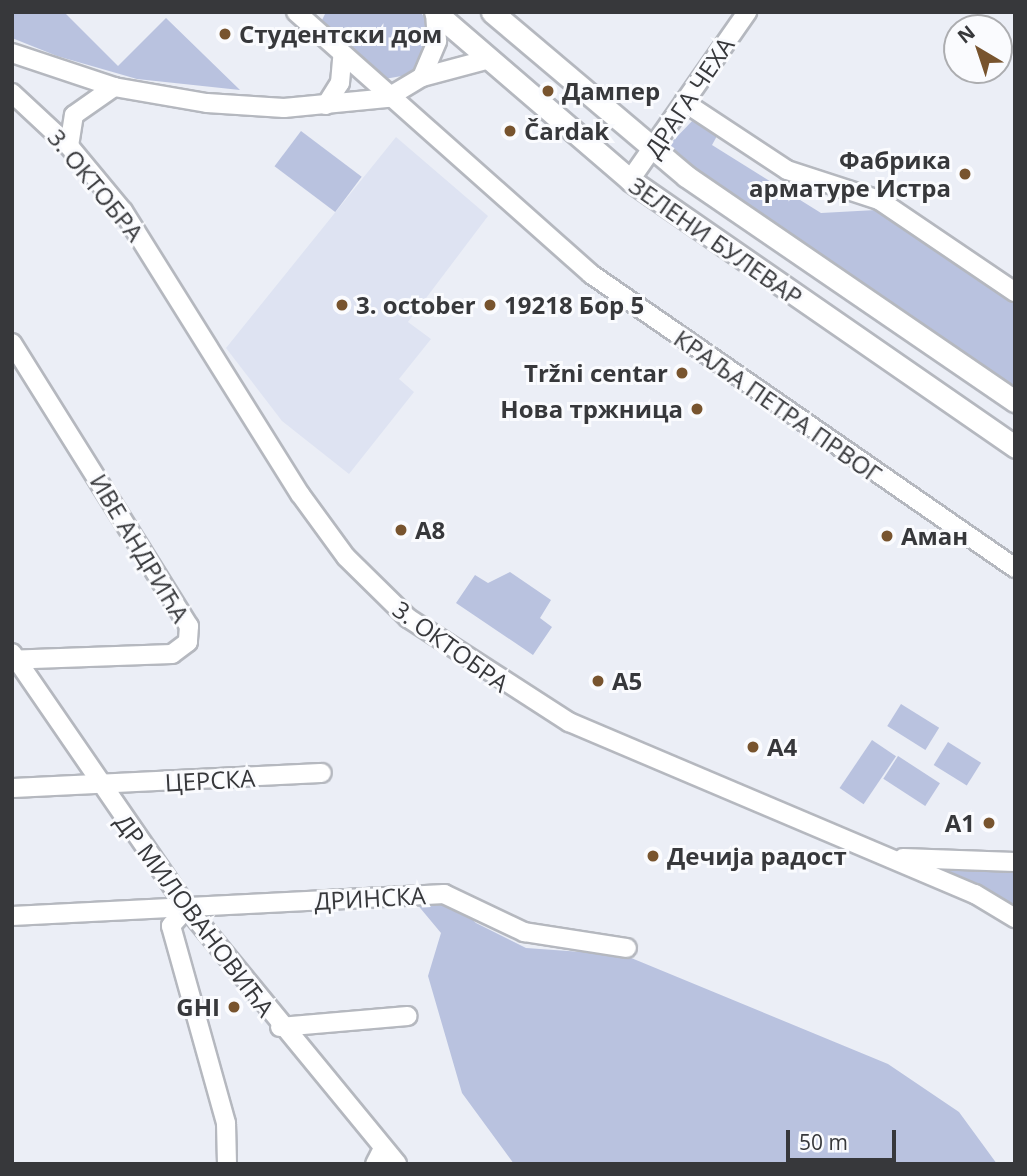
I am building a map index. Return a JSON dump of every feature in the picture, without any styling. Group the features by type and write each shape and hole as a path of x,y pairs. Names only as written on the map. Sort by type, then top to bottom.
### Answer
{"street":[{"name":"КРАЉА ПЕТРА ПРВОГ","path":"296,12 387,98 591,274 1015,568"},
{"path":"422,77 437,41 435,12"},
{"name":"ЗЕЛЕНИ БУЛЕВАР","path":"435,12 486,60 630,180 1015,447"},
{"name":"ЗЕЛЕНИ БУЛЕВАР","path":"492,12 655,151 1015,401"},
{"name":"ДРАГА ЧЕХА","path":"630,180 655,151 684,102 747,12"},
{"path":"12,53 114,87 207,103 326,105 387,98 422,77 486,60"},
{"path":"326,105 340,83 342,58"},
{"path":"69,146 74,116 114,87"},
{"name":"3. ОКТОБРА","path":"12,93 69,146 123,211 300,494 346,557 408,618 569,722 890,857 1015,918"},
{"path":"684,102 787,170 879,200 1015,292"},
{"name":"ИВЕ АНДРИЋА","path":"12,344 189,626 188,642 172,654 14,658"},
{"name":"ДР МИЛОВАНОВИЋА","path":"14,658 98,785 187,908 379,1156 397,1164"},
{"name":"ЦЕРСКА","path":"12,788 322,773"},
{"path":"890,857 1015,862"},
{"name":"ДРИНСКА","path":"12,916 444,894 524,932 627,948"},
{"path":"187,908 171,926 226,1123 227,1164"},
{"path":"280,1027 408,1016"}],"shaded area":[{"path":"12,12 64,12 118,66 166,18 240,90 137,79 57,56 12,38"},
{"path":"326,12 420,12 429,22 426,53 413,74 379,80 321,22"},
{"path":"696,117 717,136 712,145 821,213 876,210 1015,302 1015,392 677,161 668,146"},
{"path":"301,131 362,177 335,212 275,166"},
{"name":"3. october","path":"396,137 488,216 408,322 431,339 399,379 414,392 349,474 282,421 226,348"},
{"path":"510,572 551,600 540,618 552,627 533,655 456,603 475,575 488,583"},
{"path":"901,704 939,728 925,750 887,726"},
{"path":"872,740 896,756 864,804 840,788"},
{"path":"948,742 981,763 967,786 934,765"},
{"path":"898,756 940,783 925,806 883,779"},
{"path":"932,868 1015,869 1015,908"},
{"path":"411,897 454,902 476,923 526,948 624,955 888,1064 959,1112 997,1164 514,1164 462,1093 428,976 441,933"}],"place":[{"name":"Студентски дом","path":"225,34"},
{"name":"Дампер","path":"548,91"},
{"name":"Čardak","path":"510,131"},
{"name":"Фабрика арматуре Истра","path":"965,174"},
{"name":"3. october","path":"342,305"},
{"name":"19218 Бор 5","path":"490,305"},
{"name":"Tržni centar","path":"682,373"},
{"name":"Нова тржница","path":"697,409"},
{"name":"A8","path":"401,530"},
{"name":"Аман","path":"887,536"},
{"name":"A5","path":"598,681"},
{"name":"A4","path":"753,747"},
{"name":"A1","path":"989,823"},
{"name":"Дечија радост","path":"653,856"},
{"name":"GHI","path":"234,1007"}]}
